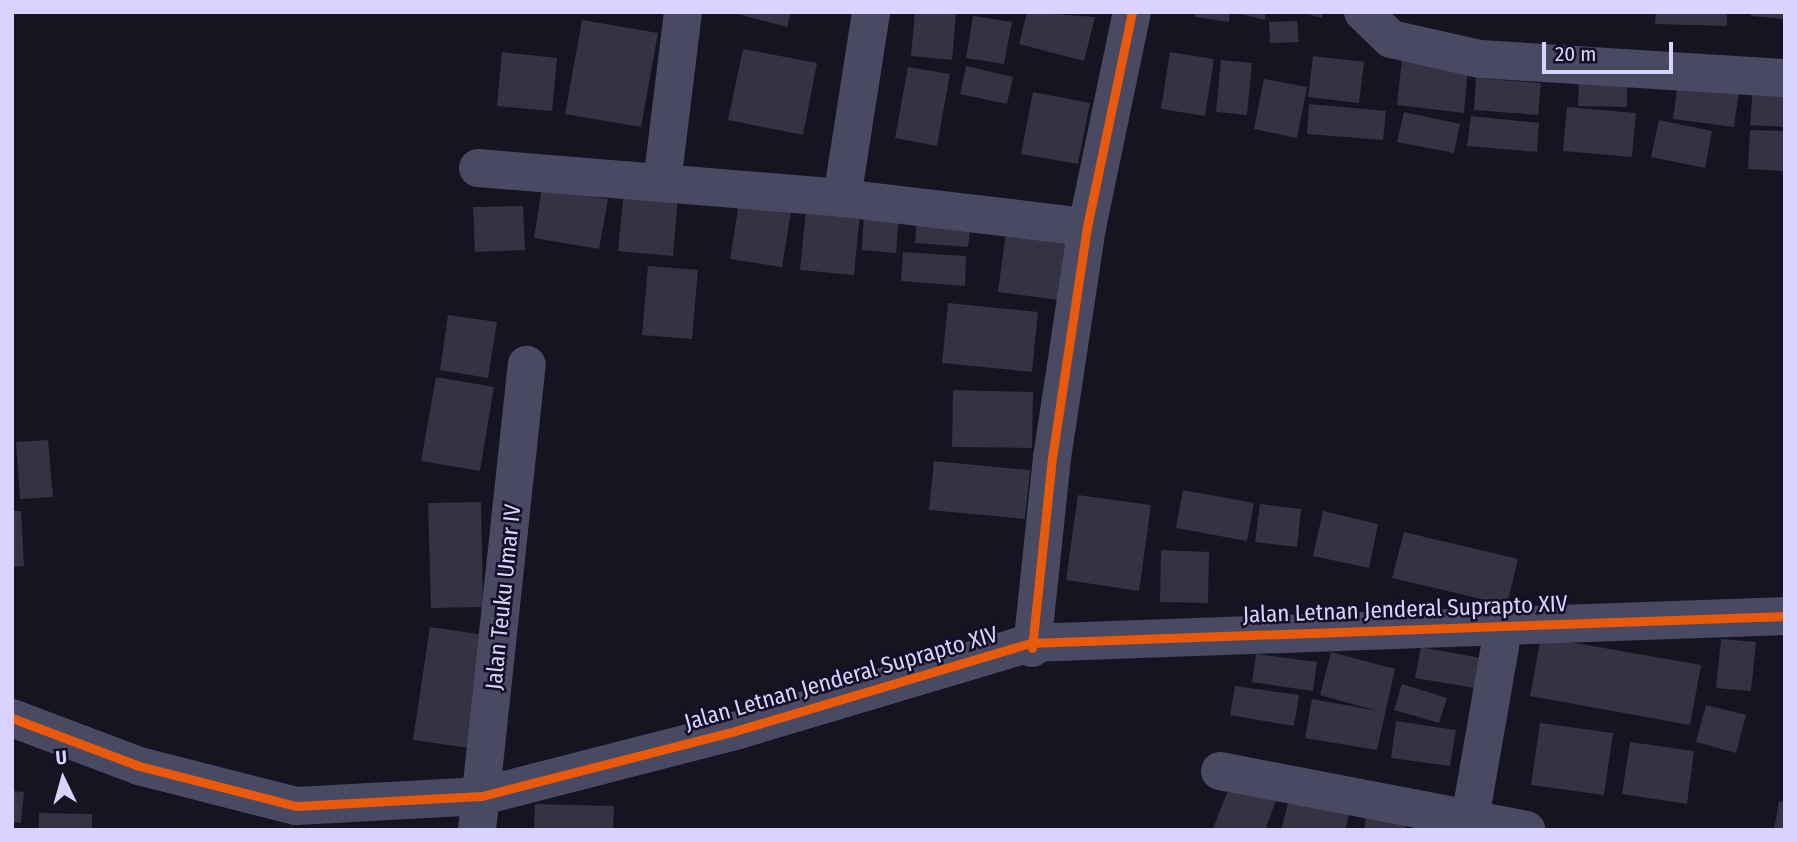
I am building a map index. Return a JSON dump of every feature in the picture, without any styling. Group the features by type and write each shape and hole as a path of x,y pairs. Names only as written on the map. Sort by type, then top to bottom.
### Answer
{"street":[{"path":"662,183 682,12"},
{"path":"842,198 871,12"},
{"path":"1031,645 1087,227 1132,12"},
{"path":"1363,12 1391,38 1480,59 1785,78"},
{"path":"478,168 842,198 1087,227"},
{"name":"Jalan Teuku Umar IV","path":"480,813 527,365"},
{"name":"Jalan Letnan Jenderal Suprapto XIV","path":"12,718 139,766 296,806 480,813 735,731 1031,645 1504,623 1785,616"},
{"path":"1469,824 1504,623"},
{"path":"1220,771 1469,824 1526,830"}],"building":[{"path":"730,12 791,12 787,27"},
{"path":"915,12 956,12 952,60 911,56"},
{"path":"1027,12 1095,17 1084,61 1019,44"},
{"path":"1195,12 1230,12 1229,22 1195,17"},
{"path":"1233,12 1266,12 1265,20"},
{"path":"1300,12 1323,12 1322,18"},
{"path":"1656,12 1727,12 1727,26 1655,24"},
{"path":"1751,12 1785,12 1785,19 1751,16"},
{"path":"973,16 1012,22 1004,64 966,58"},
{"path":"582,20 658,33 641,127 565,114"},
{"path":"1297,21 1299,42 1270,43 1269,22"},
{"path":"743,49 817,63 803,135 728,120"},
{"path":"502,52 557,58 552,111 497,106"},
{"path":"1170,52 1214,59 1205,116 1161,109"},
{"path":"1313,56 1364,62 1359,103 1308,97"},
{"path":"1402,59 1468,67 1464,113 1397,105"},
{"path":"1221,60 1252,63 1247,115 1216,112"},
{"path":"966,66 1013,77 1007,104 960,94"},
{"path":"908,67 950,74 937,146 895,138"},
{"path":"1476,78 1541,83 1538,115 1474,110"},
{"path":"1264,79 1307,87 1297,138 1254,129"},
{"path":"1579,82 1627,83 1627,107 1578,106"},
{"path":"1678,82 1739,91 1734,127 1673,119"},
{"path":"1753,88 1785,91 1785,127 1750,125"},
{"path":"1033,92 1090,103 1078,164 1021,154"},
{"path":"1309,104 1386,111 1383,140 1307,134"},
{"path":"1567,107 1636,113 1632,157 1563,151"},
{"path":"1404,112 1460,124 1454,153 1397,142"},
{"path":"1471,116 1539,123 1537,152 1467,146"},
{"path":"1659,120 1712,131 1705,168 1651,157"},
{"path":"1750,130 1785,131 1785,171 1748,169"},
{"path":"542,188 608,199 599,249 534,238"},
{"path":"624,189 678,194 673,256 618,251"},
{"path":"740,196 792,205 782,267 730,259"},
{"path":"523,206 525,250 475,252 473,207"},
{"path":"806,209 860,214 854,275 800,270"},
{"path":"864,211 899,213 896,253 862,250"},
{"path":"917,218 971,222 968,247 915,243"},
{"path":"1006,232 1067,240 1059,300 998,292"},
{"path":"903,252 966,256 965,286 901,281"},
{"path":"648,266 698,270 692,339 642,335"},
{"path":"948,303 1038,312 1032,372 942,363"},
{"path":"448,315 497,322 488,378 440,370"},
{"path":"436,377 494,387 480,471 421,461"},
{"path":"953,390 1033,392 1032,448 952,447"},
{"path":"48,440 53,497 20,499 16,442"},
{"path":"934,461 1030,470 1025,519 929,510"},
{"path":"1183,490 1254,503 1247,541 1176,528"},
{"path":"1078,495 1151,505 1139,591 1066,580"},
{"path":"481,502 483,607 431,608 428,503"},
{"path":"1260,504 1301,509 1297,547 1255,542"},
{"path":"12,511 21,511 24,566 12,567"},
{"path":"1323,511 1378,524 1369,568 1313,556"},
{"path":"1404,532 1518,559 1507,605 1392,578"},
{"path":"1161,550 1209,552 1208,603 1160,602"},
{"path":"430,627 492,636 476,749 413,740"},
{"path":"1541,637 1701,665 1690,725 1530,696"},
{"path":"1721,639 1756,642 1751,691 1716,688"},
{"path":"1421,647 1480,658 1475,688 1415,678"},
{"path":"1331,652 1395,669 1377,750 1305,738 1312,699 1378,711 1320,695"},
{"path":"1256,654 1317,662 1313,691 1252,682"},
{"path":"1402,684 1447,698 1439,723 1394,710"},
{"path":"1235,686 1299,695 1294,726 1230,715"},
{"path":"1706,705 1746,715 1736,753 1696,742"},
{"path":"1396,721 1456,730 1450,766 1391,758"},
{"path":"1540,723 1613,733 1604,795 1531,785"},
{"path":"1630,742 1694,751 1687,804 1622,794"},
{"path":"1231,783 1276,801 1265,830 1213,828"},
{"path":"12,791 24,792 21,823 12,822"},
{"path":"1290,796 1350,811 1345,830 1281,830"},
{"path":"1779,801 1785,802 1785,830 1774,830"},
{"path":"535,804 614,806 613,830 534,830"},
{"path":"1367,811 1407,819 1405,830 1364,830"},
{"path":"39,813 92,814 92,830 39,830"}],"cycle path":[{"path":"1032,648 1052,458 1087,227 1132,12"},
{"path":"12,718 139,766 296,806 482,796 735,731 1030,643 1785,616"}]}
